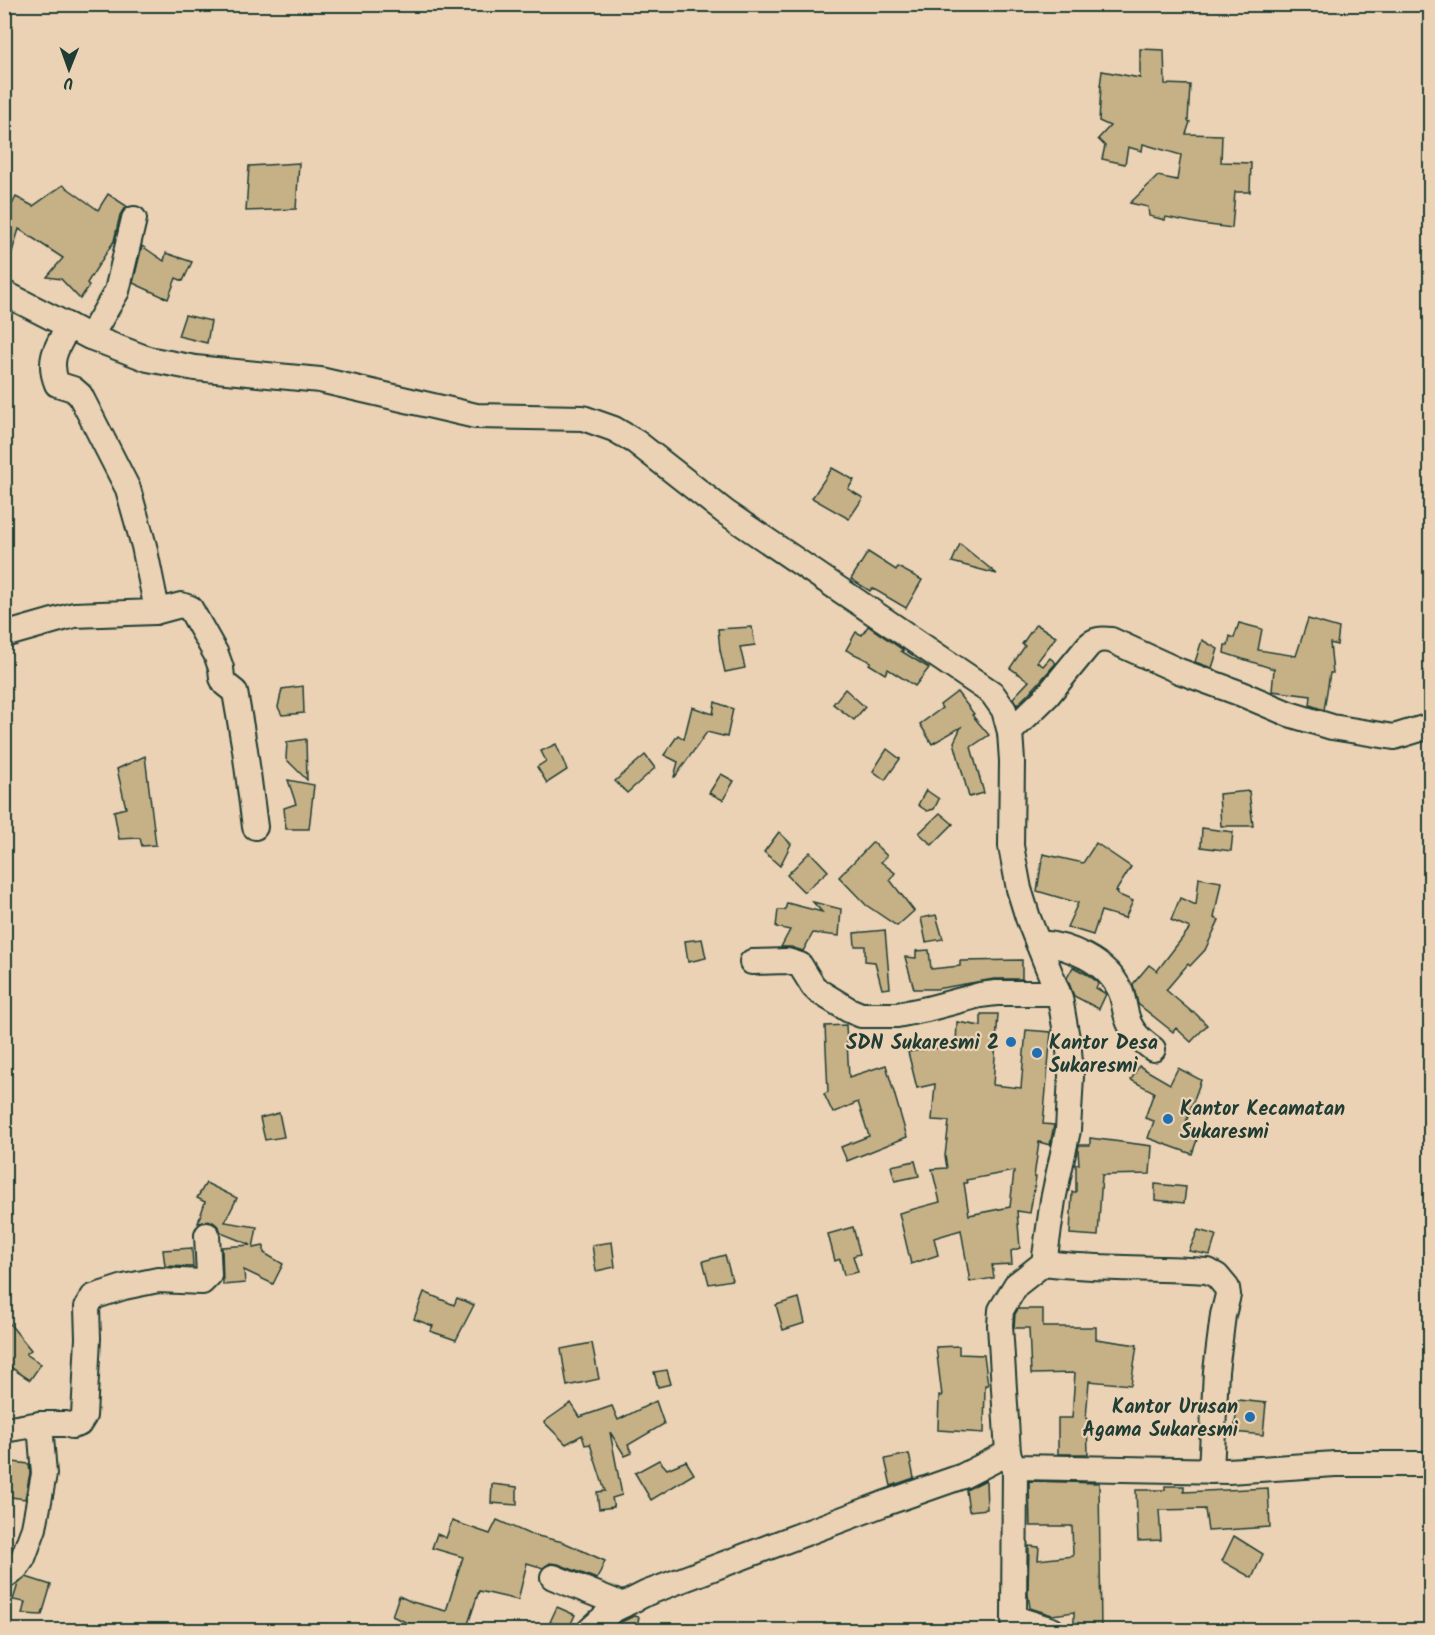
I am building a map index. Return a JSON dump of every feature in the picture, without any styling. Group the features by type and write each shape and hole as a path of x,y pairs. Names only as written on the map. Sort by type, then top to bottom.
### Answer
{"street":[{"path":"90,337 117,291 134,219"},
{"path":"4,293 90,337 148,359 186,366 320,380 476,416 583,418 614,429 636,442 725,512 992,693 1004,710 1010,732 1011,846 1019,889 1058,993 1069,1050 1071,1076 1068,1130 1053,1200 1044,1263"},
{"path":"69,326 57,347 52,362 53,375 57,384 73,389 80,395 125,481 144,546 155,600 155,612"},
{"path":"4,635 74,615 155,612 181,605 190,608 216,654 225,684 236,692 255,827"},
{"path":"1010,732 1047,696 1088,646 1093,641 1101,639 1111,640 1179,671 1289,714 1332,727 1394,737 1431,726"},
{"path":"1038,943 1070,950 1107,971 1120,990 1126,1017 1133,1032 1153,1049"},
{"path":"752,962 787,961 800,965 813,986 819,991 861,1015 897,1015 927,1010 980,994 1058,993"},
{"path":"4,1430 40,1424 72,1426 79,1424 84,1416 88,1338 87,1307 93,1297 124,1287 158,1280 202,1282 209,1275 207,1235"},
{"path":"1052,1630 1014,1624 1012,1460 1000,1325 1001,1310 1016,1285 1044,1263 1129,1269 1208,1271 1217,1276 1227,1288 1228,1295 1216,1371 1211,1471"},
{"path":"4,1577 16,1568 23,1558 34,1528 44,1474 40,1424"},
{"path":"590,1630 611,1611 647,1593 883,1504 1012,1460 1145,1471 1228,1471 1335,1464 1431,1464"},
{"path":"553,1576 623,1605"}],"building":[{"path":"1140,49 1164,50 1165,84 1190,85 1188,121 1190,122 1186,134 1222,135 1221,162 1251,163 1250,192 1235,192 1232,228 1166,217 1165,220 1149,216 1148,207 1130,203 1158,176 1177,180 1181,155 1143,144 1142,151 1128,147 1125,164 1102,159 1105,146 1098,139 1110,126 1099,121 1102,71 1140,78"},
{"path":"299,163 296,209 246,211 249,166"},
{"path":"63,185 98,210 108,194 128,207 120,215 114,241 87,283 89,286 80,299 61,279 47,277 63,258 19,229 8,265 4,265 4,220 16,197 33,206"},
{"path":"142,246 164,261 166,253 192,262 183,281 176,278 168,299 133,283"},
{"path":"185,315 211,321 207,343 178,336"},
{"path":"832,468 854,480 848,489 863,498 849,519 812,498"},
{"path":"960,544 997,574 952,562"},
{"path":"868,552 896,570 898,567 922,580 906,608 872,588 870,591 851,579"},
{"path":"1308,619 1339,628 1337,645 1330,643 1333,673 1330,673 1324,710 1310,705 1311,696 1272,691 1274,669 1224,653 1225,645 1228,645 1230,636 1234,638 1239,623 1262,629 1258,650 1296,656"},
{"path":"1036,624 1056,637 1037,662 1043,666 1050,658 1056,663 1017,705 1013,698 1029,681 1010,668 1025,646 1022,644"},
{"path":"868,626 903,650 901,651 929,668 915,686 888,669 885,674 869,664 871,662 846,650 856,632 862,635"},
{"path":"752,627 755,645 740,647 745,668 725,672 718,629"},
{"path":"1202,640 1218,649 1212,668 1195,662"},
{"path":"303,686 304,713 282,715 278,707 282,689"},
{"path":"845,689 865,707 854,720 833,704"},
{"path":"957,692 989,735 971,747 984,793 969,797 954,742 961,727 932,744 920,724 942,708 940,705"},
{"path":"715,702 733,709 727,737 707,732 674,777 678,762 664,755 678,735 684,739 692,707 713,714"},
{"path":"306,739 307,780 286,759 287,742"},
{"path":"556,744 567,770 547,783 537,767 546,761 541,751"},
{"path":"887,749 900,759 885,780 873,771"},
{"path":"645,755 655,768 627,793 615,781"},
{"path":"145,756 156,845 142,846 140,838 119,839 114,811 126,808 117,769"},
{"path":"721,774 734,781 723,800 709,793"},
{"path":"288,780 314,785 309,829 286,829 284,808 296,804"},
{"path":"926,790 939,799 934,809 927,811 918,805"},
{"path":"1249,791 1253,826 1221,826 1219,794"},
{"path":"940,813 953,824 932,845 919,833"},
{"path":"1202,828 1233,832 1231,851 1201,847"},
{"path":"779,832 791,844 780,866 764,852"},
{"path":"873,842 887,856 881,862 895,873 890,880 914,911 897,926 866,905 839,877"},
{"path":"1096,843 1131,867 1116,891 1117,894 1133,901 1125,918 1101,911 1093,935 1067,927 1078,903 1037,891 1043,854 1083,863"},
{"path":"810,852 828,871 804,892 787,875"},
{"path":"1199,878 1221,882 1214,918 1219,920 1205,950 1190,966 1188,964 1166,990 1207,1025 1191,1042 1176,1028 1173,1032 1138,1004 1133,984 1149,965 1157,971 1190,928 1171,920 1180,898 1196,905"},
{"path":"813,902 841,909 839,936 813,933 803,951 781,947 790,930 776,927 778,910 785,910 787,903 822,912"},
{"path":"936,915 943,939 926,942 921,918"},
{"path":"885,930 890,988 882,989 875,962 865,961 865,946 855,946 854,933"},
{"path":"702,939 706,958 688,962 685,941"},
{"path":"929,950 931,969 960,966 960,961 1022,960 1022,979 994,979 936,989 914,989 905,957 916,958 916,951"},
{"path":"1073,967 1096,981 1098,984 1096,988 1106,994 1099,1009 1074,996 1067,978"},
{"path":"981,1014 998,1014 993,1085 1021,1088 1026,1030 1051,1032 1043,1124 1054,1125 1050,1145 1039,1142 1030,1213 1017,1211 1020,1248 1011,1251 1012,1264 992,1265 994,1278 970,1282 961,1230 934,1238 938,1255 911,1264 899,1213 940,1202 932,1169 947,1168 945,1156 949,1121 932,1120 935,1084 917,1088 908,1052 956,1045 957,1022 981,1026","holes":["1014,1171 1010,1207 969,1215 964,1183 967,1183 966,1180"]},
{"path":"846,1025 849,1077 886,1065 907,1137 847,1161 841,1147 869,1136 858,1102 833,1113 824,1094 828,1092 825,1026"},
{"name":"Kantor Kecamatan Sukaresmi","path":"1139,1066 1170,1084 1178,1068 1201,1080 1185,1125 1200,1131 1192,1154 1148,1138 1154,1121 1145,1118 1154,1092 1131,1080"},
{"path":"279,1113 284,1137 265,1140 260,1118"},
{"path":"1090,1138 1152,1146 1150,1174 1102,1175 1098,1236 1070,1234 1072,1192 1076,1192 1079,1145 1090,1145"},
{"path":"915,1161 919,1176 895,1181 891,1166"},
{"path":"206,1183 237,1198 225,1222 257,1227 253,1248 264,1246 264,1253 283,1264 273,1284 244,1270 245,1283 223,1285 222,1247 251,1245 221,1233 219,1227 213,1222 198,1223 205,1202 197,1198"},
{"path":"1155,1184 1186,1187 1184,1203 1155,1200"},
{"path":"853,1227 860,1254 853,1256 858,1272 844,1275 840,1259 835,1261 828,1234"},
{"path":"1198,1230 1216,1235 1210,1255 1189,1251"},
{"path":"612,1242 615,1267 596,1271 592,1245"},
{"path":"192,1248 193,1267 165,1266 163,1250"},
{"path":"725,1255 732,1280 709,1284 703,1261"},
{"path":"424,1292 454,1305 457,1298 474,1305 456,1340 430,1331 433,1326 414,1319"},
{"path":"799,1298 805,1323 783,1330 776,1305"},
{"path":"1018,1309 1043,1309 1043,1327 1096,1327 1096,1339 1137,1345 1131,1385 1089,1381 1086,1418 1088,1454 1058,1454 1058,1418 1072,1418 1075,1373 1031,1374 1029,1328 1014,1328 1015,1314"},
{"path":"4,1317 31,1350 26,1354 41,1364 30,1380 4,1363"},
{"path":"592,1343 599,1379 567,1386 561,1349"},
{"path":"959,1346 959,1354 984,1355 988,1385 985,1385 984,1433 938,1430 939,1395 942,1396 936,1347"},
{"path":"667,1370 671,1384 658,1387 654,1372"},
{"name":"Kantor Urusan Agama Sukaresmi","path":"1238,1400 1266,1403 1263,1435 1234,1432"},
{"path":"656,1401 664,1424 628,1445 632,1453 625,1456 610,1432 622,1495 612,1498 614,1507 599,1509 597,1492 605,1491 590,1444 585,1445 582,1435 566,1444 544,1422 571,1403 580,1417 612,1406 618,1420"},
{"path":"909,1454 914,1478 891,1486 885,1459"},
{"path":"659,1460 667,1469 686,1461 694,1474 651,1500 635,1473"},
{"path":"4,1461 29,1464 30,1473 25,1499 4,1496"},
{"path":"986,1480 987,1509 969,1511 966,1490"},
{"path":"1029,1481 1099,1483 1101,1630 1074,1630 1074,1612 1052,1615 1030,1608 1029,1546 1039,1547 1038,1560 1073,1556 1072,1526 1030,1526"},
{"path":"492,1484 517,1487 517,1505 491,1503"},
{"path":"1165,1486 1184,1486 1184,1492 1268,1488 1270,1527 1208,1531 1205,1509 1159,1510 1161,1540 1138,1541 1136,1490 1165,1490"},
{"path":"497,1520 529,1534 563,1542 605,1561 597,1579 558,1564 550,1563 543,1568 527,1563 518,1600 479,1591 466,1630 410,1630 412,1625 392,1616 399,1596 446,1611 463,1557 432,1548 437,1534 446,1538 452,1521 490,1534"},
{"path":"1234,1536 1263,1554 1252,1578 1222,1561"},
{"path":"26,1577 51,1585 42,1615 22,1614 25,1602 13,1600 18,1584"},
{"path":"557,1607 575,1615 568,1630 550,1622"},
{"path":"634,1616 639,1617 636,1630 611,1630 619,1623"}],"place":[{"name":"SDN Sukaresmi 2","path":"1011,1042"},
{"name":"Kantor Desa Sukaresmi","path":"1037,1053"},
{"name":"Kantor Kecamatan Sukaresmi","path":"1168,1119"},
{"name":"Kantor Urusan Agama Sukaresmi","path":"1250,1417"}]}
